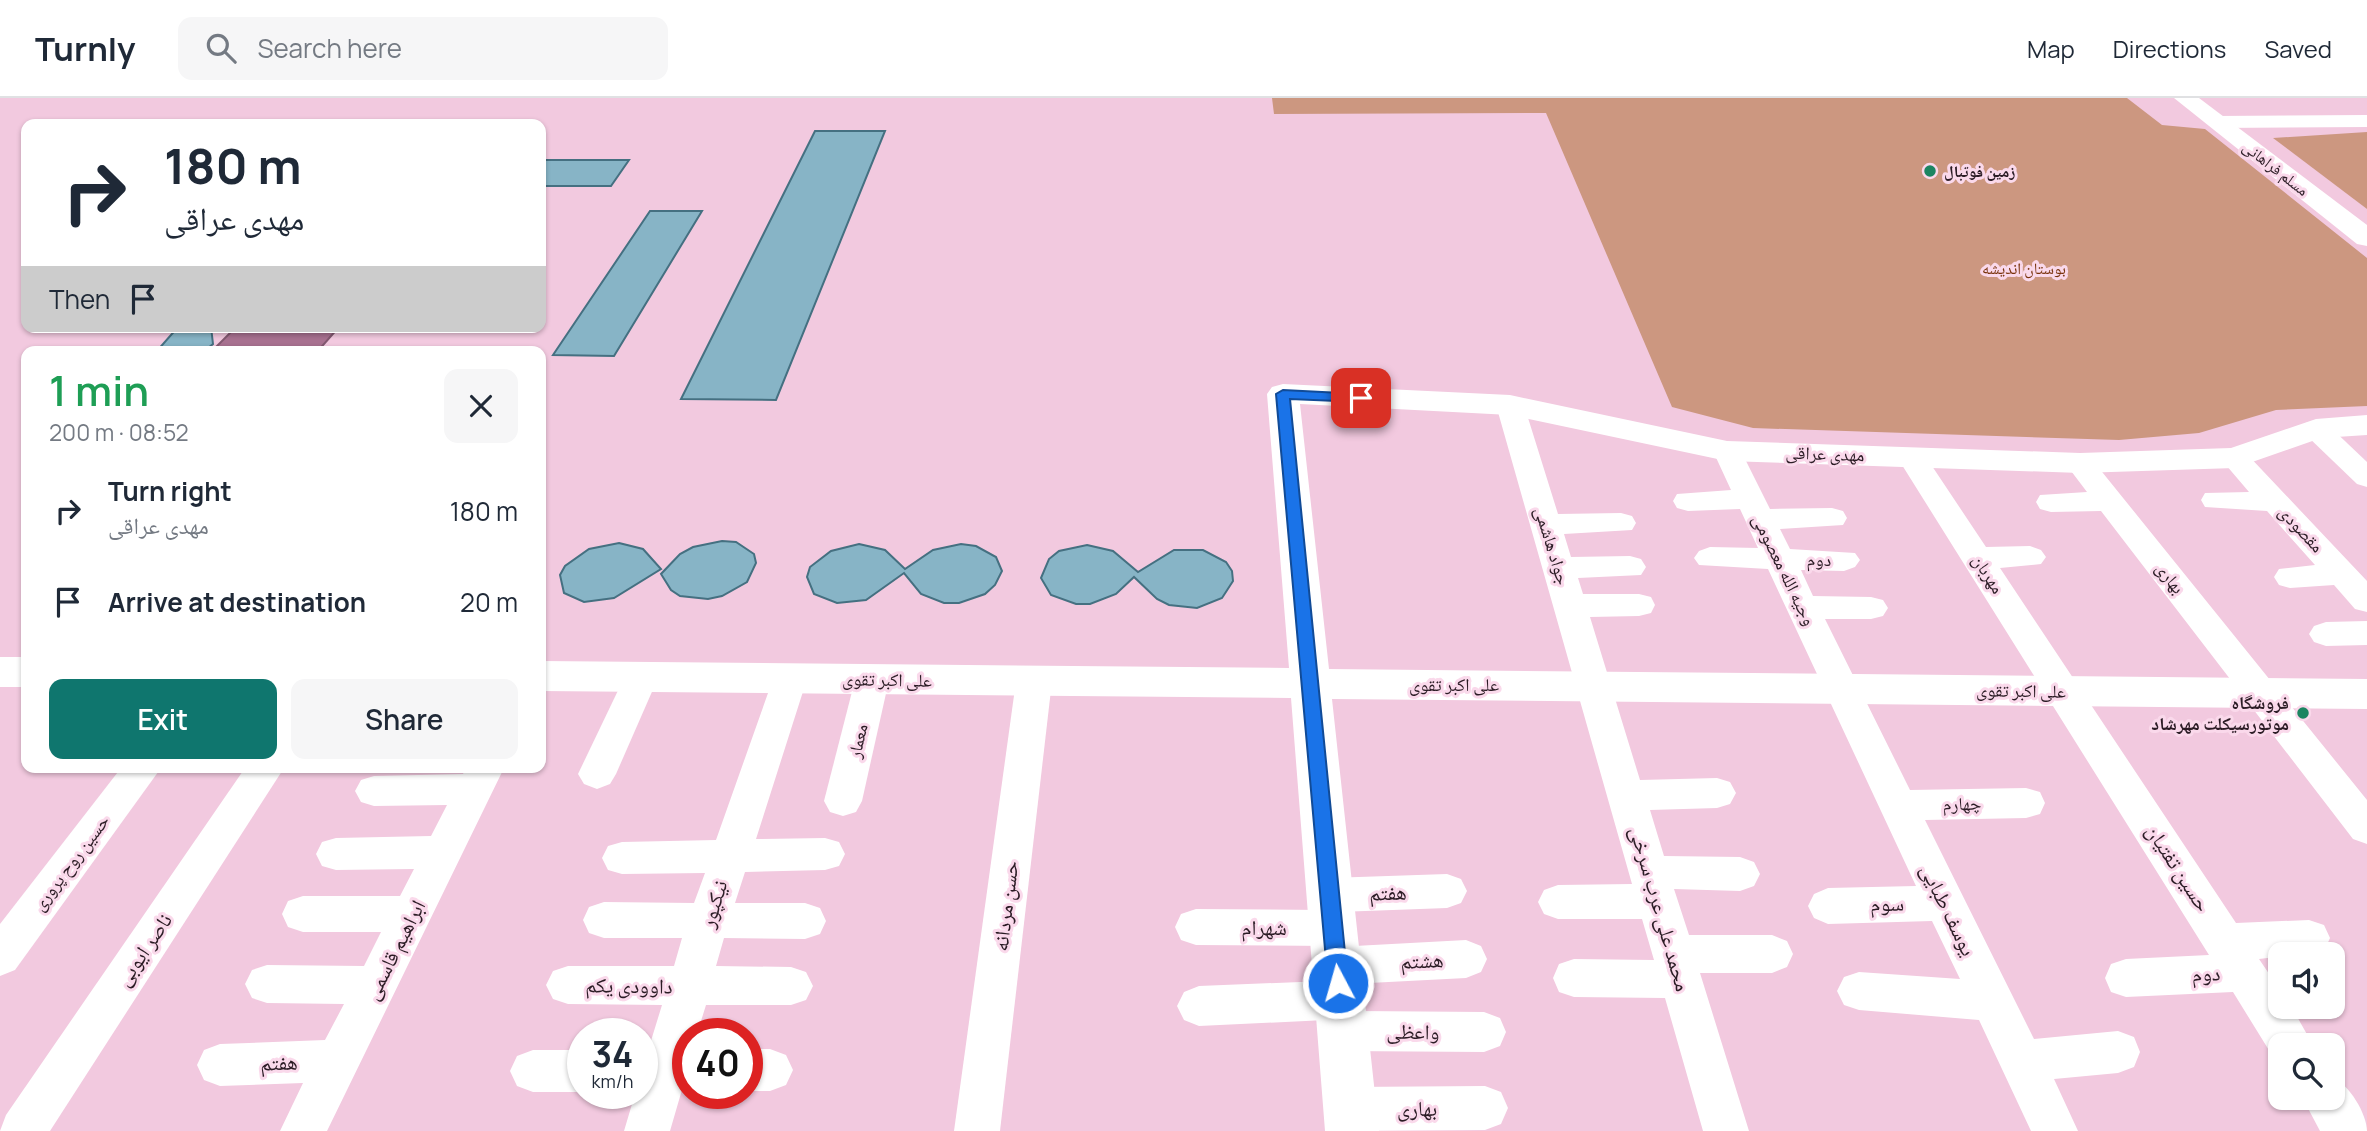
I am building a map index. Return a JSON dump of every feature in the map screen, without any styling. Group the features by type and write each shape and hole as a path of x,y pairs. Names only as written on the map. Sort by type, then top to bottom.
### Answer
{"main road":[{"name":"مسلم فراهانی","path":"2185,98 2367,238"},
{"name":"مهدی عراقی","path":"1310,684 1283,394 1510,405 1727,451 2080,463 2235,458 2316,429 2367,425"},
{"name":"علی اکبر تقوی","path":"546,676 2367,694"},
{"path":"1310,684 1351,1120"}],"street":[{"path":"2330,98 2366,121"},
{"path":"2216,122 2366,121"},
{"name":"جواد هاشمی","path":"1510,405 1594,686"},
{"path":"2316,429 2367,478"},
{"name":"وجیه الله معصومی","path":"1727,451 1841,689"},
{"name":"مهربان","path":"1912,457 2064,691"},
{"name":"مقصودی","path":"2235,458 2367,601"},
{"name":"بهاری","path":"2080,463 2367,828"},
{"path":"2216,500 2275,502"},
{"path":"1688,501 1832,518"},
{"path":"2051,502 2110,501"},
{"path":"1545,524 1621,523"},
{"path":"1978,558 2030,557"},
{"name":"دوم","path":"1710,558 1844,560"},
{"path":"1558,568 1630,567"},
{"path":"2290,577 2343,574"},
{"path":"1570,606 1639,605"},
{"path":"1802,607 1871,608"},
{"path":"2326,634 2367,633"},
{"path":"597,774 642,678"},
{"name":"نیکپور","path":"647,1131 709,919 790,679"},
{"name":"معمار","path":"844,802 873,680"},
{"name":"حسن مردانه","path":"977,1131 1034,681"},
{"name":"محمد علی عرب سرخی","path":"1594,686 1726,1131"},
{"name":"یوسف طبایی","path":"1841,689 2055,1131"},
{"name":"حسین تفتیان","path":"2064,691 2283,1033"},
{"name":"حسین روح پروری","path":"0,957 138,773"},
{"name":"ناصر ایوبی","path":"23,1131 262,773"},
{"path":"374,792 480,779"},
{"name":"ابراهیم قاسمی","path":"303,1131 480,779"},
{"path":"1626,795 1717,793"},
{"name":"چهارم","path":"1898,805 2026,803"},
{"path":"336,853 445,852"},
{"path":"622,858 825,855"},
{"path":"1559,902 1740,874"},
{"name":"هفتم","path":"1336,964 1447,891"},
{"name":"سوم","path":"1828,906 1945,902"},
{"path":"303,914 413,914"},
{"path":"604,920 805,920"},
{"name":"شهرام","path":"1196,927 1336,964"},
{"path":"2235,957 2309,938"},
{"path":"1574,978 1772,954"},
{"name":"دوم","path":"2126,978 2235,957"},
{"name":"هشتم","path":"1336,964 1466,959"},
{"path":"1199,1006 1336,964"},
{"name":"واعظی","path":"1336,964 1484,1032"},
{"path":"267,984 377,985"},
{"name":"داوودی یکم","path":"568,985 690,986"},
{"path":"690,986 792,986"},
{"path":"1859,991 1992,1001"},
{"path":"2021,1061 2118,1052"},
{"name":"هفتم","path":"219,1065 338,1062"},
{"path":"533,1071 567,1071"},
{"name":"بهاری","path":"1351,1120 1485,1108"},
{"path":"2333,1110 2347,1131"}],"green space":[{"name":"بوستان اندیشه","path":"1272,98 2127,98 2162,125 2205,129 2367,258 2367,406 2276,410 2199,433 2119,440 1753,428 1672,407 1546,113 1274,114"},
{"path":"2367,132 2367,209 2273,138"}],"shaded area":[{"path":"230,333 334,333 322,346 217,346"}],"building":[{"path":"815,131 885,131 776,400 681,399"},
{"path":"546,160 629,160 611,186 546,186"},
{"path":"650,211 702,211 614,356 553,355"},
{"path":"173,333 212,333 213,344 210,346 161,346"},
{"path":"722,541 736,542 754,554 756,563 747,582 722,596 708,599 680,596 671,590 661,574 680,554 693,547"},
{"path":"619,543 643,549 661,569 614,598 584,602 564,593 560,575 565,566 589,549"},
{"path":"859,544 885,550 905,569 933,550 961,544 976,546 996,557 1002,571 995,585 985,594 959,603 944,603 921,594 904,573 866,600 837,603 814,594 807,577 810,567 831,551"},
{"path":"1087,545 1113,551 1138,572 1174,550 1203,550 1226,562 1232,571 1233,581 1222,598 1197,608 1169,605 1157,599 1134,577 1116,594 1090,604 1076,604 1051,595 1041,578 1049,559 1059,551"}],"place":[{"name":"زمین فوتبال","path":"1930,171"},
{"name":"فروشگاه موتورسیکلت مهرشاد","path":"2303,713"}],"route":[{"path":"1338,983 1283,394 1361,398"}]}
